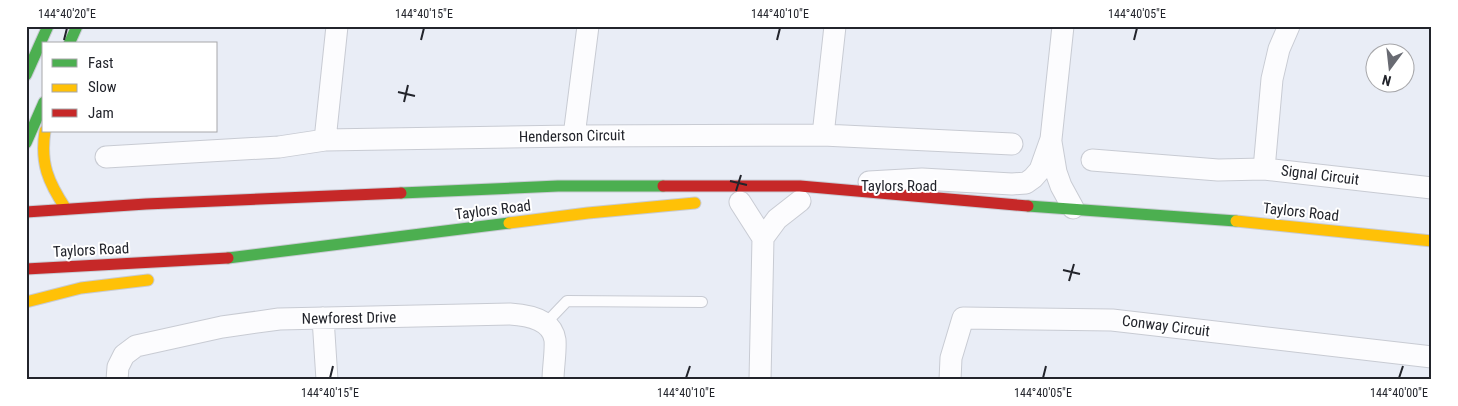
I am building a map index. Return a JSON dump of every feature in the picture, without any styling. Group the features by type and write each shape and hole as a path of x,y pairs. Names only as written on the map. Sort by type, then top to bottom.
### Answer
{"street":[{"path":"26,75 48,26"},
{"path":"70,42 77,26"},
{"path":"326,140 337,26"},
{"path":"574,136 588,26"},
{"path":"823,135 835,26"},
{"path":"760,380 763,238 776,218 798,198 922,179 1012,184 1026,183 1034,178 1040,170 1051,139 1063,26"},
{"name":"Signal Circuit","path":"1289,26 1279,49 1272,79 1264,169 1432,188"},
{"path":"26,143 42,107"},
{"path":"45,132 43,142 45,174 52,190 66,209"},
{"name":"Henderson Circuit","path":"106,156 279,147 326,140 574,136 823,135 1012,144"},
{"path":"1051,139 1061,186 1073,208"},
{"path":"1092,160 1218,170 1264,169"},
{"name":"Taylors Road","path":"26,212 558,186 798,198 858,190 964,201 1228,220 1432,242"},
{"name":"Taylors Road","path":"848,201 964,201"},
{"path":"740,202 763,238"},
{"name":"Taylors Road","path":"26,269 239,257 588,213 668,204 710,203"},
{"name":"Taylors Road","path":"1396,237 1432,246"},
{"path":"195,271 239,257"},
{"path":"26,302 82,288 159,279"},
{"name":"Newforest Drive","path":"117,380 118,367 124,355 136,346 222,327 279,319 510,314 525,315 538,319 545,324"},
{"path":"323,318 327,380"},
{"name":"Conway Circuit","path":"950,380 951,358 963,318 1112,320 1432,357"},
{"path":"545,324 552,331 555,339 553,380"}],"lane":[{"path":"545,324 567,301 702,302"}],"traffic: fast":[{"path":"26,75 48,26"},
{"path":"70,42 77,26"},
{"path":"26,143 42,107"},
{"path":"401,193 558,186 663,186"},
{"path":"1028,206 1236,221"},
{"path":"228,258 509,223"}],"traffic: slow":[{"path":"45,132 44,153 47,172 54,190 66,209"},
{"path":"509,223 695,203"},
{"path":"1236,221 1432,241"},
{"path":"26,302 81,288 148,280"}],"traffic: jam":[{"path":"663,186 800,186 1028,206"},
{"path":"26,212 146,204 401,193"},
{"path":"26,269 228,258"}]}
